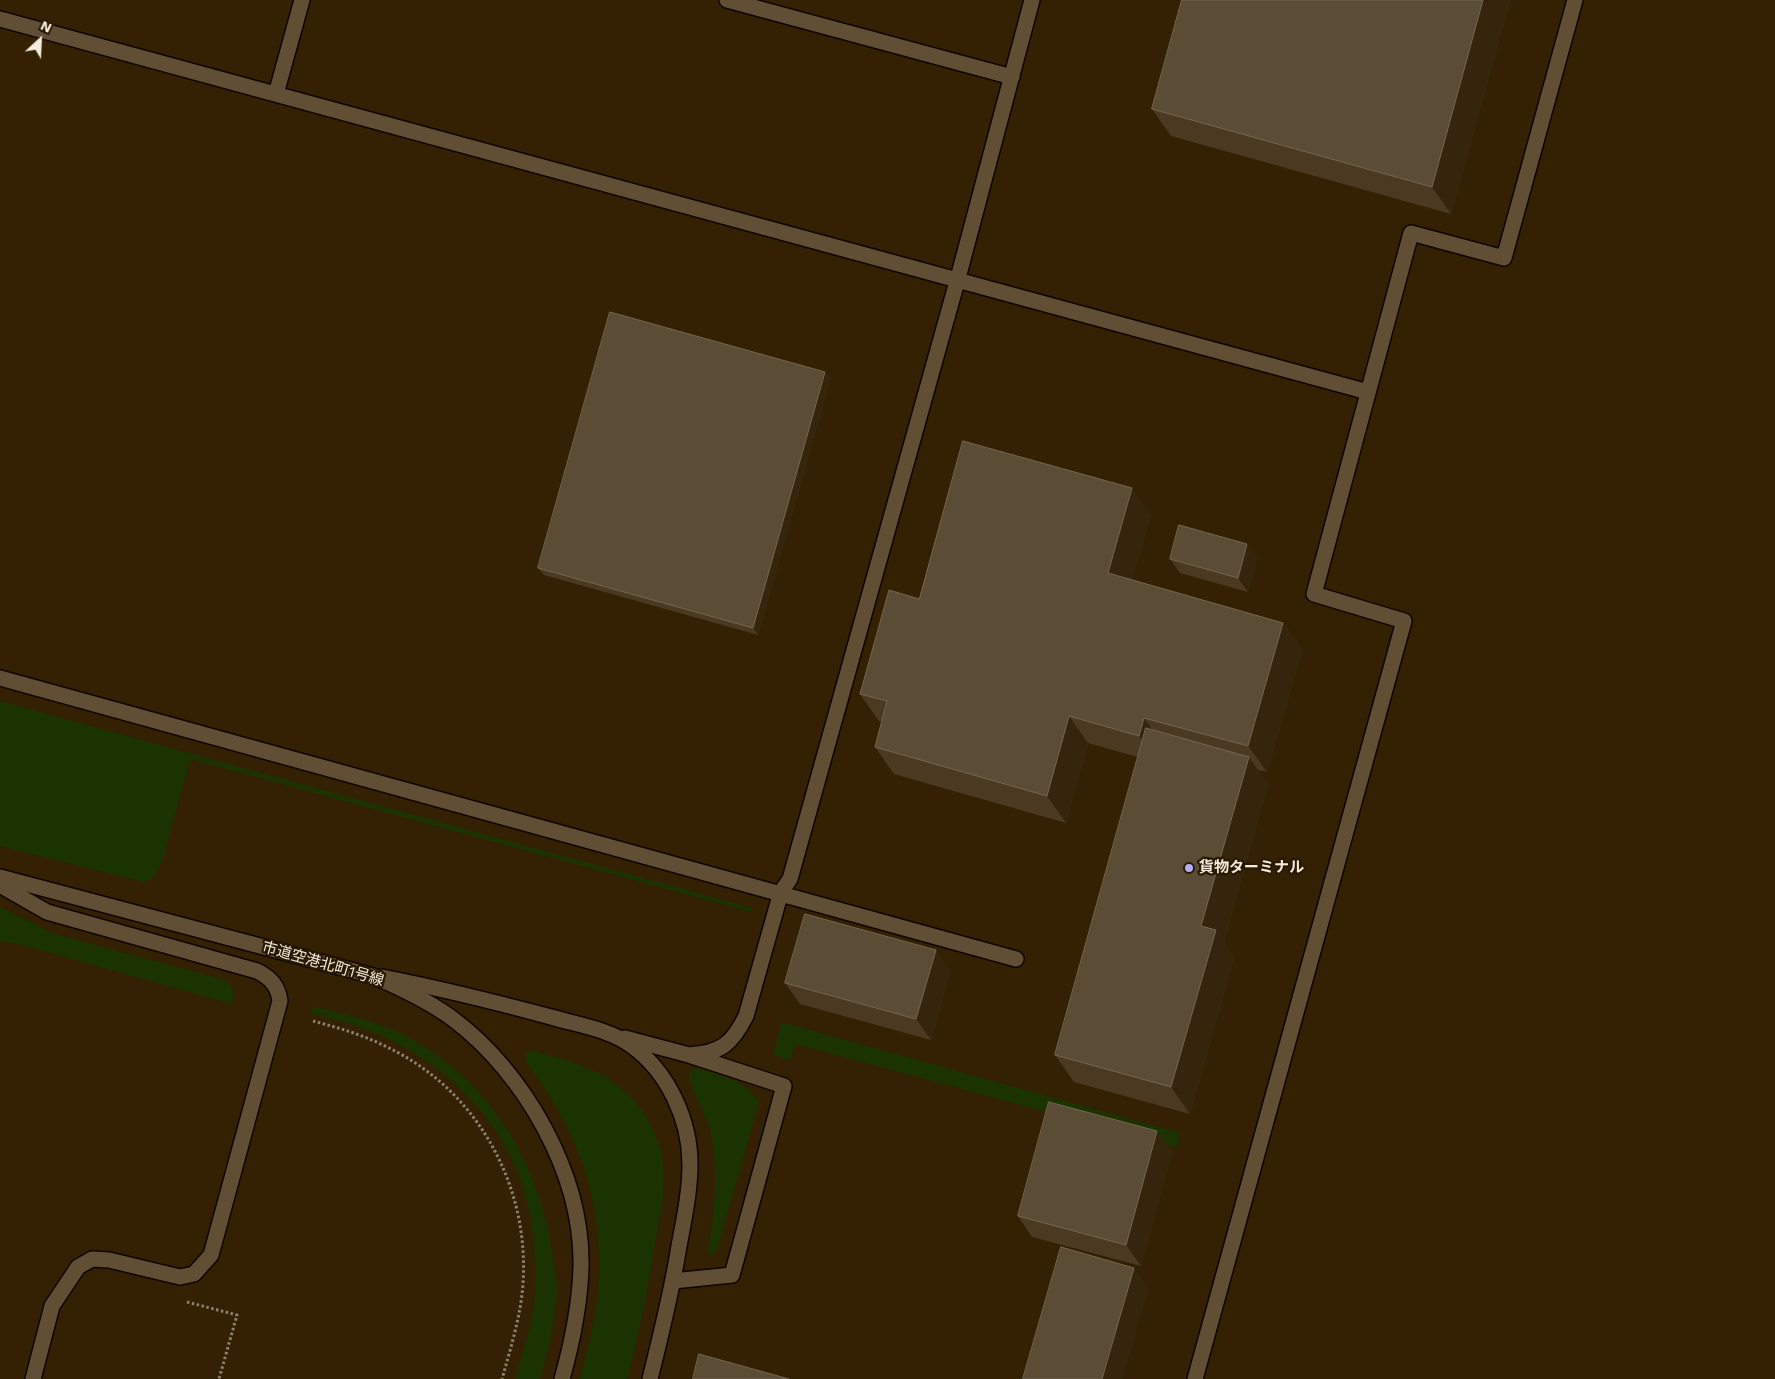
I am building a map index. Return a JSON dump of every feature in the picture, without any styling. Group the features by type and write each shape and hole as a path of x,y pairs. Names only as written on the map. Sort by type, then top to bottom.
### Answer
{"street":[{"path":"276,94 302,0"},
{"path":"727,0 1012,76"},
{"path":"689,1055 713,1052 726,1044 738,1030 753,992 781,892 790,879 958,278 1032,0"},
{"path":"1195,1379 1404,621 1314,594 1411,233 1504,258 1575,0"},
{"path":"0,19 958,278 1368,392"},
{"path":"0,678 781,892 1016,959"},
{"name":"市道空港北町1号線","path":"0,877 373,976 414,994 453,1019 487,1048 516,1082 541,1122 562,1169 577,1218 581,1266 577,1314 562,1379"},
{"path":"0,886 48,912 257,971 272,980 279,993 277,1017 211,1255 194,1274 180,1277 109,1260 92,1259 78,1266 52,1306 33,1379"},
{"path":"373,976 451,990 689,1055 784,1086 732,1275 673,1281"},
{"path":"604,1032 632,1046 662,1075 672,1093 687,1136 690,1163 689,1192 673,1281 650,1379"}],"path":[{"path":"313,1021 360,1034 393,1049 420,1066 467,1107 497,1153 509,1180 516,1209 523,1273 519,1309 502,1379"},
{"path":"180,1300 236,1315 220,1379"}],"shaded area":[{"path":"0,0 1775,0 1775,1379 0,1379"}],"green space":[{"path":"0,701 752,908 751,912 190,759 162,862 152,879 144,882 0,846"},
{"path":"0,907 55,934 225,980 233,990 232,1004 22,945 0,941"},
{"path":"313,1006 390,1028 431,1051 483,1097 521,1153 535,1184 545,1217 556,1275 555,1312 549,1346 540,1379 515,1379 533,1313 535,1258 532,1226 525,1194 514,1164 502,1141 470,1098 429,1063 383,1037 347,1023 311,1014"},
{"path":"781,1022 1180,1133 1177,1147 795,1044 790,1060 773,1055"},
{"path":"535,1051 591,1069 612,1081 633,1100 645,1115 654,1131 660,1148 664,1173 661,1211 642,1314 627,1379 580,1379 597,1300 599,1257 597,1227 592,1197 573,1141 560,1114 526,1062 525,1056 528,1052"},
{"path":"698,1068 724,1076 740,1084 759,1102 716,1253 711,1255 708,1251 715,1187 714,1155 708,1123 690,1080 690,1070"}],"building":[{"path":"1182,0 1483,0 1432,187 1152,109"},
{"path":"610,312 825,372 753,628 538,568"},
{"path":"963,441 1132,488 1108,573 1283,623 1248,746 1144,718 1139,736 1069,716 1047,796 875,747 887,701 860,694 889,590 919,599"},
{"path":"1179,525 1247,544 1238,578 1170,559"},
{"name":"貨物ターミナル","path":"1146,728 1249,757 1201,926 1216,930 1171,1087 1055,1055"},
{"path":"805,914 936,950 916,1019 785,983"},
{"path":"1049,1102 1157,1131 1126,1245 1018,1216"},
{"path":"1061,1247 1134,1268 1102,1379 1023,1379"},
{"path":"699,1354 789,1379 693,1379"}],"place":[{"name":"貨物ターミナル","path":"1189,868"}]}
